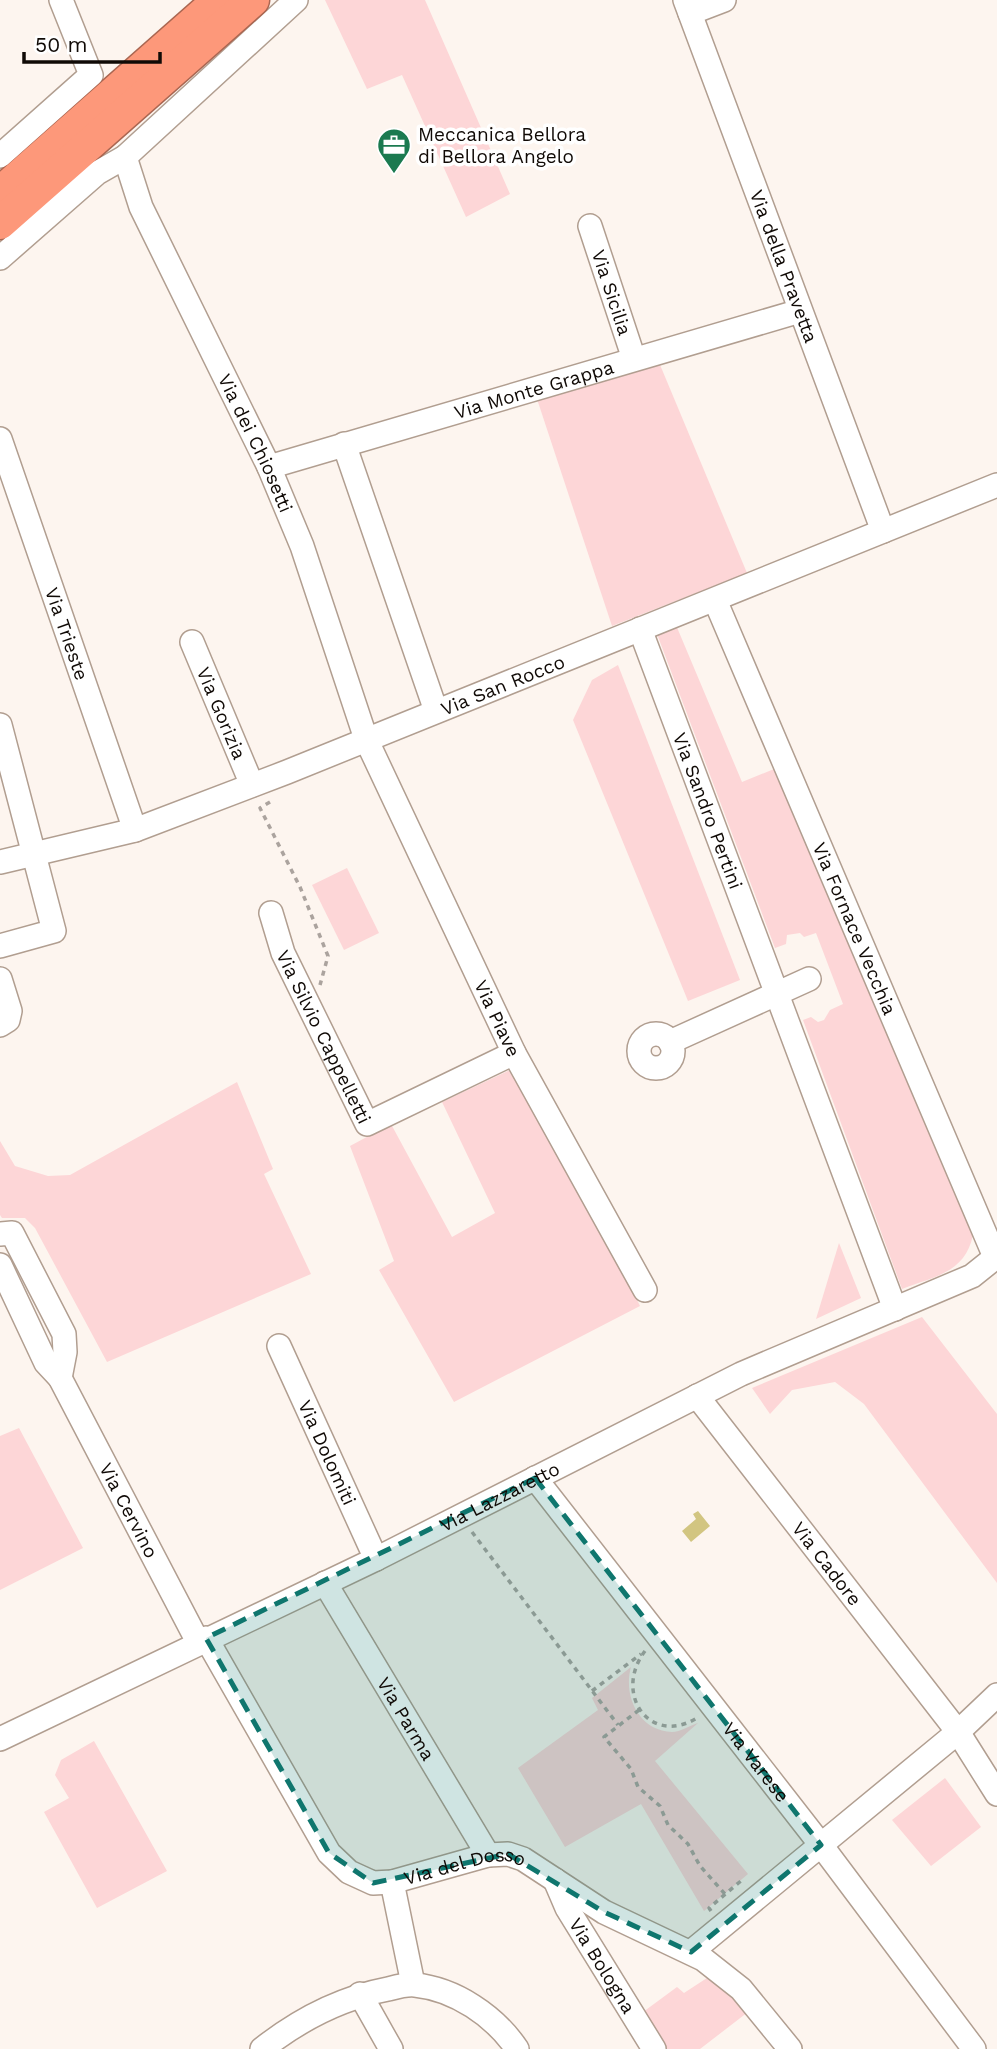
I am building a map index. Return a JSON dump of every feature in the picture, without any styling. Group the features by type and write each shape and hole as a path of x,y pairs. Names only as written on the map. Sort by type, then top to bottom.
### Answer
{"highway":[{"path":"0,193 219,0"},
{"path":"0,223 253,0"}],"street":[{"path":"0,156 91,75 61,0"},
{"path":"0,258 97,173 125,157 296,0"},
{"path":"687,6 724,0"},
{"name":"Via della Pravetta","path":"687,6 883,531"},
{"name":"Via dei Chiosetti","path":"125,157 141,207 269,467 302,546 366,739"},
{"name":"Via Sicilia","path":"590,226 634,359"},
{"name":"Via Monte Grappa","path":"269,467 800,311"},
{"name":"Via Trieste","path":"0,439 135,830"},
{"path":"344,444 436,711"},
{"name":"Via San Rocco","path":"0,862 135,830 997,485"},
{"name":"Via Fornace Vecchia","path":"715,600 996,1257"},
{"name":"Via Sandro Pertini","path":"640,629 895,1309"},
{"name":"Via Gorizia","path":"192,642 252,785"},
{"path":"0,725 36,854 54,931 0,946"},
{"name":"Via Piave","path":"366,739 514,1053 645,1290"},
{"name":"Via Silvio Cappelletti","path":"271,914 283,953 367,1124 514,1053"},
{"path":"0,979 10,1011 8,1020 0,1025"},
{"path":"670,1042 809,979"},
{"path":"0,1234 12,1233 64,1334 60,1378"},
{"name":"Via Lazzaretto","path":"0,1739 376,1559 697,1396 972,1276 996,1257"},
{"name":"Via Cervino","path":"0,1265 46,1363 60,1378 202,1640"},
{"name":"Via Dolomiti","path":"279,1346 376,1559"},
{"name":"Via Cadore","path":"697,1396 958,1732 997,1794"},
{"name":"Via Varese","path":"535,1478 653,1645 713,1707 821,1845 974,2049"},
{"name":"Via Parma","path":"325,1583 488,1854"},
{"name":"Via del Dosso","path":"202,1640 329,1853 349,1871 373,1883 392,1882 488,1854 508,1854 523,1859 604,1912 691,1952 741,1989 790,2049"},
{"path":"691,1952 958,1732 997,1695"},
{"name":"Via Bologna","path":"555,1880 567,1908 654,2049"},
{"path":"392,1882 413,1984"},
{"path":"262,2049 288,2028 360,1994 413,1984 453,1996 482,2012 508,2035 517,2049"},
{"path":"360,1994 391,2049"}],"path":[{"path":"271,802 260,808 300,887 328,956 318,992"},
{"path":"459,1515 618,1725"},
{"path":"592,1691 653,1645"},
{"path":"653,1645 636,1662 631,1685 639,1710 649,1719 672,1727 684,1726 713,1707"},
{"path":"639,1710 604,1737 631,1769 638,1787 660,1806 668,1825 688,1843 700,1866 725,1894"}],"highlighted area":[{"path":"535,1478 821,1845 691,1952 604,1912 508,1854 373,1883 329,1853 206,1638"}],"shaded area":[{"path":"325,0 425,0 510,194 466,217 402,75 367,89"},
{"path":"658,360 747,573 612,626 537,399"},
{"path":"676,625 742,782 774,769 973,1235 969,1248 956,1265 937,1276 902,1289 803,1020 811,1017 818,1022 824,1020 830,1010 843,1004 816,933 804,937 800,933 787,935 786,944 775,948 657,634"},
{"path":"618,665 740,980 688,1001 573,720 592,680"},
{"path":"347,868 379,933 344,950 312,885"},
{"path":"512,1069 611,1245 640,1306 454,1402 379,1270 394,1261 350,1146 391,1124 452,1237 495,1213 442,1102"},
{"path":"237,1082 273,1169 264,1174 311,1274 107,1362 35,1228 25,1218 2,1218 0,1215 0,1141 15,1166 48,1176 70,1175"},
{"path":"839,1243 861,1298 816,1319"},
{"path":"922,1317 997,1414 997,1583 864,1404 835,1382 792,1390 770,1414 752,1388"},
{"path":"19,1428 83,1548 0,1590 0,1436"},
{"path":"698,1511 710,1526 691,1542 682,1531 696,1519 693,1514"},
{"path":"631,1667 631,1700 642,1718 650,1725 672,1732 698,1723 655,1761 748,1874 704,1911 641,1804 565,1847 518,1768 598,1710 592,1698"},
{"path":"94,1741 167,1871 97,1908 44,1812 69,1798 55,1775 61,1760"},
{"path":"945,1778 981,1827 931,1866 892,1820"},
{"path":"710,1976 727,1989 748,2012 700,2049 661,2049 639,2015 677,1987 684,1993"}],"place":[{"name":"Meccanica Bellora di Bellora Angelo","path":"394,175"}]}
